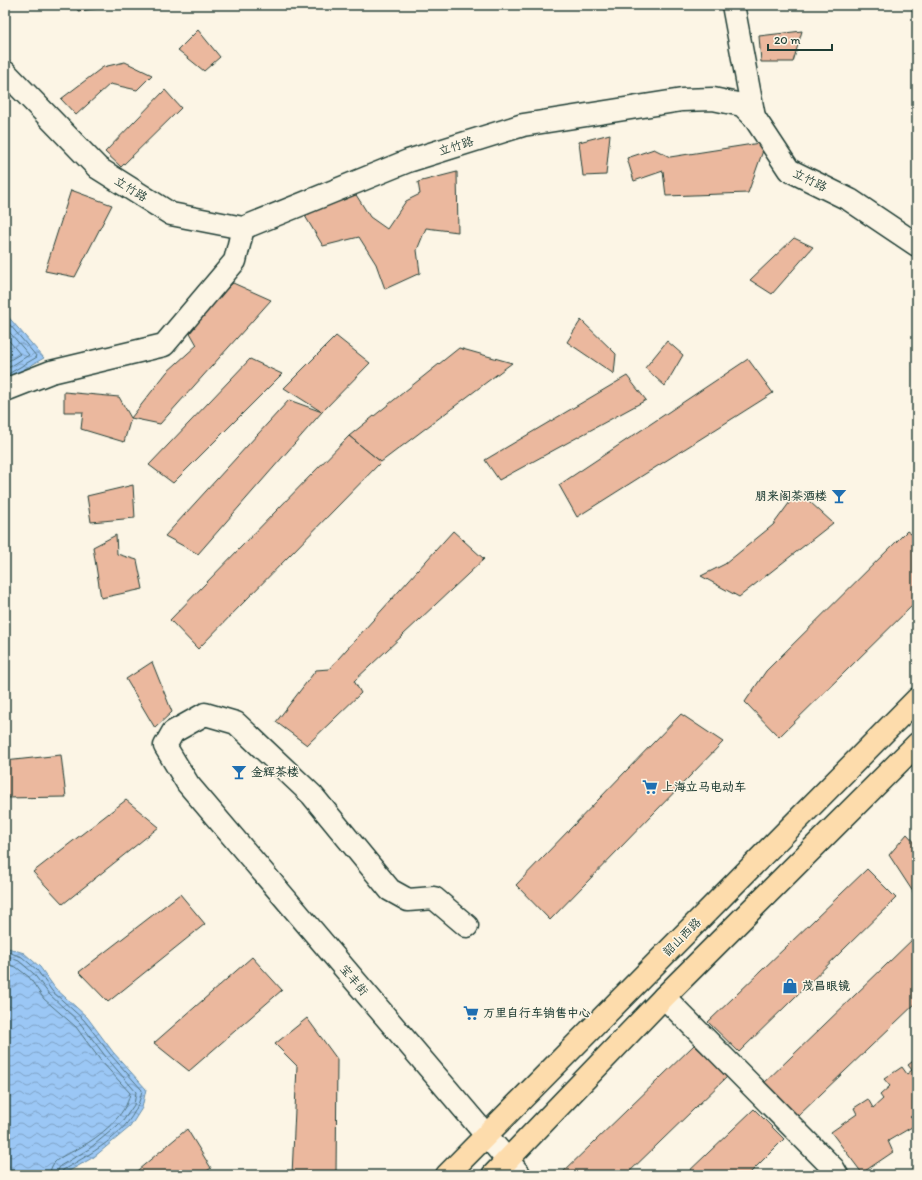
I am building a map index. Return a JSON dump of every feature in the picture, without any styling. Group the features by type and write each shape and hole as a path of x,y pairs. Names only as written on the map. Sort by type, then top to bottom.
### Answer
{"main road":[{"name":"韶山西路","path":"447,1175 917,699"},
{"path":"493,1175 514,1168 664,997 917,744"}],"street":[{"path":"733,5 754,117"},
{"name":"立竹路","path":"5,72 98,168 171,214 243,228 408,161 523,125 682,100 713,99 742,105 754,117 789,170 850,200 917,245"},
{"path":"5,390 51,372 164,344 235,261 243,228"},
{"name":"宝丰街","path":"467,926 434,898 408,900 390,890 312,795 236,723 205,714 173,732 165,746 188,784 514,1168"},
{"path":"664,997 833,1168 837,1175"}],"water":[{"path":"5,313 44,358 5,380"},
{"path":"5,947 24,953 40,967 55,988 87,1017 113,1052 146,1089 142,1108 130,1127 94,1157 62,1175 5,1175"}],"building":[{"path":"77,5 124,5 78,11"},
{"path":"198,30 220,57 204,71 178,50"},
{"path":"802,31 793,62 761,62 759,36"},
{"path":"125,62 152,75 137,90 110,84 76,115 61,99 103,67"},
{"path":"165,90 181,108 121,167 105,152"},
{"path":"610,134 606,175 583,176 579,142"},
{"path":"766,142 748,193 666,196 663,171 634,181 627,158 654,149 670,157"},
{"path":"457,172 458,232 426,228 417,250 420,273 385,289 376,264 359,237 323,246 305,216 353,190 370,217 387,229 406,201 420,194 418,182"},
{"path":"71,190 112,205 75,277 45,271"},
{"path":"794,238 813,247 772,294 750,280"},
{"path":"233,283 271,300 160,424 131,418 167,372 197,345 185,324"},
{"path":"581,320 616,354 614,374 567,342"},
{"path":"336,336 370,363 322,412 284,388"},
{"path":"667,341 683,355 665,386 645,368"},
{"path":"459,348 512,363 381,462 349,436"},
{"path":"250,359 282,374 173,483 149,465"},
{"path":"748,359 773,393 577,517 559,485"},
{"path":"627,376 646,400 499,480 485,460"},
{"path":"64,392 119,397 131,418 124,442 81,429 83,412 64,412"},
{"path":"289,400 322,412 198,554 165,536"},
{"path":"349,436 381,462 198,649 170,620"},
{"path":"133,485 135,518 91,522 87,496"},
{"path":"798,491 833,523 739,597 701,576 725,564 773,525"},
{"path":"453,531 484,559 354,681 361,693 307,745 276,722 316,670 329,669"},
{"path":"907,531 917,538 917,601 779,737 745,702 766,671"},
{"path":"116,535 117,554 137,560 143,589 101,598 93,547"},
{"path":"152,662 172,712 155,728 126,679"},
{"path":"681,714 723,742 550,920 516,885"},
{"path":"61,755 66,797 5,798 5,761"},
{"path":"126,800 159,827 63,904 33,872"},
{"path":"907,834 917,845 917,854 912,861 917,868 917,898 889,855"},
{"path":"867,869 896,898 739,1052 708,1022"},
{"path":"180,894 205,924 108,1002 79,972"},
{"path":"917,935 917,1002 797,1117 760,1087"},
{"path":"252,957 282,990 189,1071 154,1043"},
{"path":"307,1018 337,1059 336,1175 313,1175 308,1171 304,1175 292,1175 297,1066 275,1044"},
{"path":"694,1045 728,1076 626,1175 560,1175"},
{"path":"917,1058 917,1112 910,1117 917,1124 888,1141 893,1152 862,1173 831,1132 857,1114 854,1108 868,1099 873,1108 883,1099 880,1095 890,1086 884,1079 902,1067 907,1074 912,1070 908,1065"},
{"path":"754,1109 784,1139 748,1175 685,1175"},
{"path":"187,1129 211,1168 202,1175 132,1175"},
{"path":"308,1171 313,1175 304,1175"}],"place":[{"name":"朋来阁茶酒楼","path":"839,496"},
{"name":"金辉茶楼","path":"239,772"},
{"name":"上海立马电动车","path":"650,787"},
{"name":"茂昌眼镜","path":"790,986"},
{"name":"万里自行车销售中心","path":"471,1013"}]}
